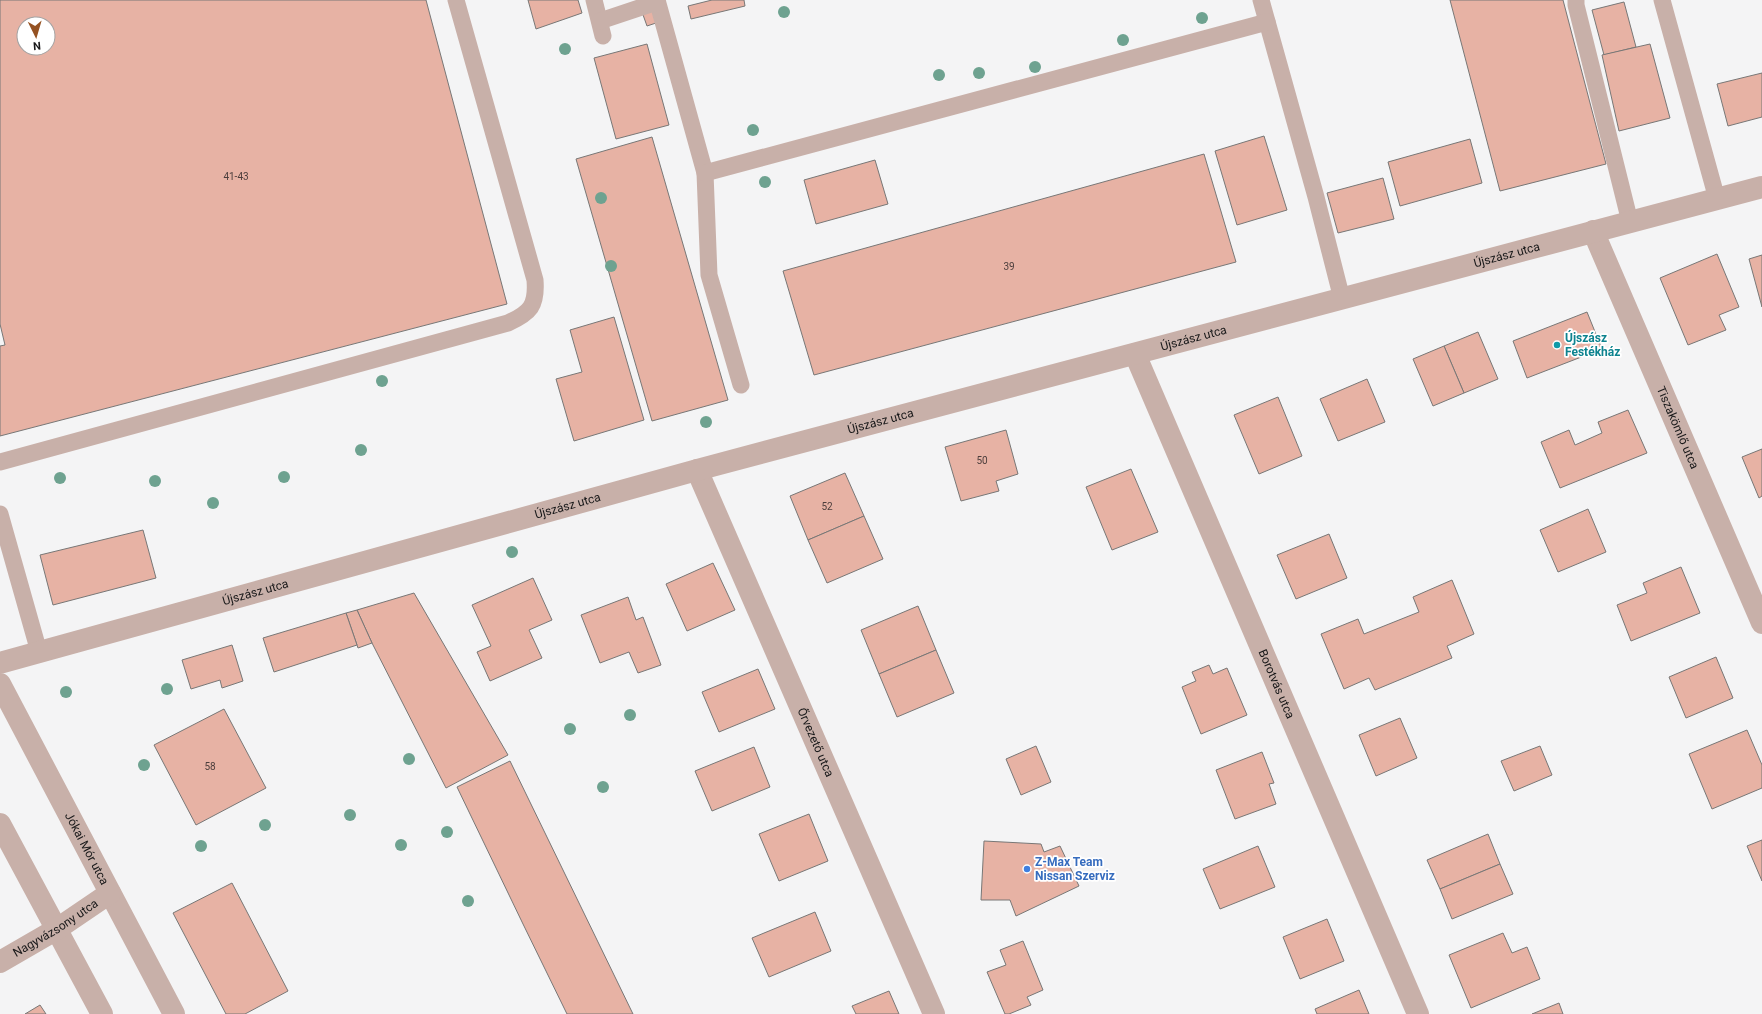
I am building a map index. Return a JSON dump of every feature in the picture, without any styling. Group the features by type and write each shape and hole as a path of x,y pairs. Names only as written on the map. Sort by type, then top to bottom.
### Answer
{"street":[{"name":"Újszász utca","path":"0,663 697,470 1762,187"},
{"name":"Tiszakömlő utca","path":"1593,232 1762,623"},
{"name":"Borotvás utca","path":"1135,354 1418,1014"},
{"name":"Őrvezető utca","path":"697,470 934,1014"},
{"name":"Jókai Mór utca","path":"0,684 174,1014"},
{"path":"0,824 102,1014"},
{"name":"Nagyvázsony utca","path":"0,962 57,929 110,893"}],"lane":[{"path":"0,462 508,323 522,316 532,307 536,295 535,280 456,0"},
{"path":"594,0 602,28 657,1 705,173 709,275 741,385"},
{"path":"1261,0 1342,299"},
{"path":"1576,0 1630,222"},
{"path":"1662,0 1717,199"},
{"path":"705,173 1267,22"},
{"path":"0,514 39,652"}],"building":[{"path":"0,0 426,0 507,304 0,436 0,346 5,345 0,324"},
{"path":"528,0 578,0 582,13 536,29"},
{"path":"712,0 744,0 745,6 691,19 688,6"},
{"path":"1450,0 1563,0 1606,164 1500,191"},
{"path":"1624,2 1636,47 1604,55 1592,10"},
{"path":"652,9 656,23 647,26 642,12"},
{"path":"647,44 669,125 616,139 594,58"},
{"path":"1650,44 1670,118 1619,131 1602,55"},
{"path":"1762,73 1762,117 1728,126 1717,84"},
{"path":"1264,136 1287,210 1237,225 1215,151"},
{"path":"652,137 728,400 652,421 576,159"},
{"path":"1470,139 1482,183 1400,206 1388,162"},
{"path":"1204,154 1236,262 814,375 783,271"},
{"path":"875,160 888,204 816,224 804,180"},
{"path":"1383,178 1394,219 1338,233 1327,193"},
{"path":"1717,254 1739,307 1719,315 1726,330 1688,345 1660,278"},
{"path":"1762,255 1762,307 1749,259"},
{"name":"Újszász Festékház","path":"1587,312 1602,349 1527,378 1513,341"},
{"path":"614,317 644,420 574,441 556,379 582,372 570,330"},
{"path":"1478,332 1498,379 1464,393 1444,346"},
{"path":"1444,346 1464,393 1433,406 1413,359"},
{"path":"1367,379 1385,422 1338,441 1320,399"},
{"path":"1278,397 1302,456 1259,474 1234,415"},
{"path":"1628,410 1647,453 1560,488 1541,442 1569,430 1575,445 1602,433 1598,422"},
{"path":"1006,430 1018,474 996,481 999,491 961,501 945,447"},
{"path":"1762,449 1762,496 1759,498 1742,457"},
{"path":"1131,469 1158,532 1112,550 1086,487"},
{"path":"845,473 864,516 808,540 790,496"},
{"path":"1588,509 1606,552 1558,572 1540,530"},
{"path":"864,516 883,559 827,583 808,540"},
{"path":"143,530 156,578 53,605 40,555"},
{"path":"1329,534 1347,578 1296,599 1277,555"},
{"path":"713,563 735,610 687,631 666,584"},
{"path":"1681,567 1700,613 1631,641 1617,605 1647,593 1643,583"},
{"path":"533,578 552,620 529,630 542,658 490,681 477,652 491,646 472,605"},
{"path":"1452,580 1474,634 1447,646 1452,658 1375,690 1369,678 1344,689 1321,634 1358,619 1364,634 1419,612 1413,597"},
{"path":"414,593 508,755 446,788 372,643 357,610"},
{"path":"628,597 636,620 643,617 661,665 638,673 629,652 600,663 581,615"},
{"path":"918,606 936,650 879,674 861,630"},
{"path":"357,610 372,643 358,648 346,613"},
{"path":"346,613 357,645 274,672 263,638"},
{"path":"232,645 243,681 222,688 220,680 191,689 182,660"},
{"path":"936,650 954,693 897,717 879,674"},
{"path":"1716,657 1733,698 1686,718 1669,677"},
{"path":"1209,665 1213,674 1227,668 1247,715 1201,734 1182,687 1196,681 1192,672"},
{"path":"758,669 775,709 719,732 702,692"},
{"path":"224,709 266,788 196,825 154,745"},
{"path":"1400,718 1417,758 1376,776 1359,735"},
{"path":"1747,730 1762,765 1762,788 1712,809 1689,754"},
{"path":"1036,746 1051,782 1021,795 1006,759"},
{"path":"1540,746 1552,775 1514,791 1501,761"},
{"path":"754,747 770,787 712,811 695,771"},
{"path":"1262,752 1274,783 1269,784 1276,804 1235,819 1216,770"},
{"path":"510,761 633,1014 567,1014 523,924 457,787"},
{"path":"809,814 828,861 779,881 759,834"},
{"path":"1488,834 1500,864 1440,889 1427,860"},
{"path":"1762,840 1762,881 1747,846"},
{"name":"Z-Max Team Nissan Szerviz","path":"984,841 1041,844 1044,852 1060,846 1079,886 1016,916 1010,900 981,900"},
{"path":"1258,846 1275,887 1220,909 1203,869"},
{"path":"1500,864 1513,894 1452,919 1440,889"},
{"path":"232,883 288,991 245,1014 226,1014 173,913"},
{"path":"815,912 831,951 769,977 752,938"},
{"path":"1327,919 1344,961 1300,979 1283,937"},
{"path":"1503,933 1512,953 1527,947 1540,979 1471,1008 1449,955"},
{"path":"1023,941 1043,990 1027,997 1031,1005 1009,1014 1005,1014 987,972 1006,965 1000,950"},
{"path":"1359,990 1369,1014 1317,1014 1315,1009"},
{"path":"889,991 899,1014 856,1014 852,1006"},
{"path":"1559,1003 1563,1014 1532,1014"},
{"path":"40,1005 46,1014 25,1014"}],"place":[{"name":"Újszász Festékház","path":"1557,345"},
{"name":"Z-Max Team Nissan Szerviz","path":"1027,869"}]}
